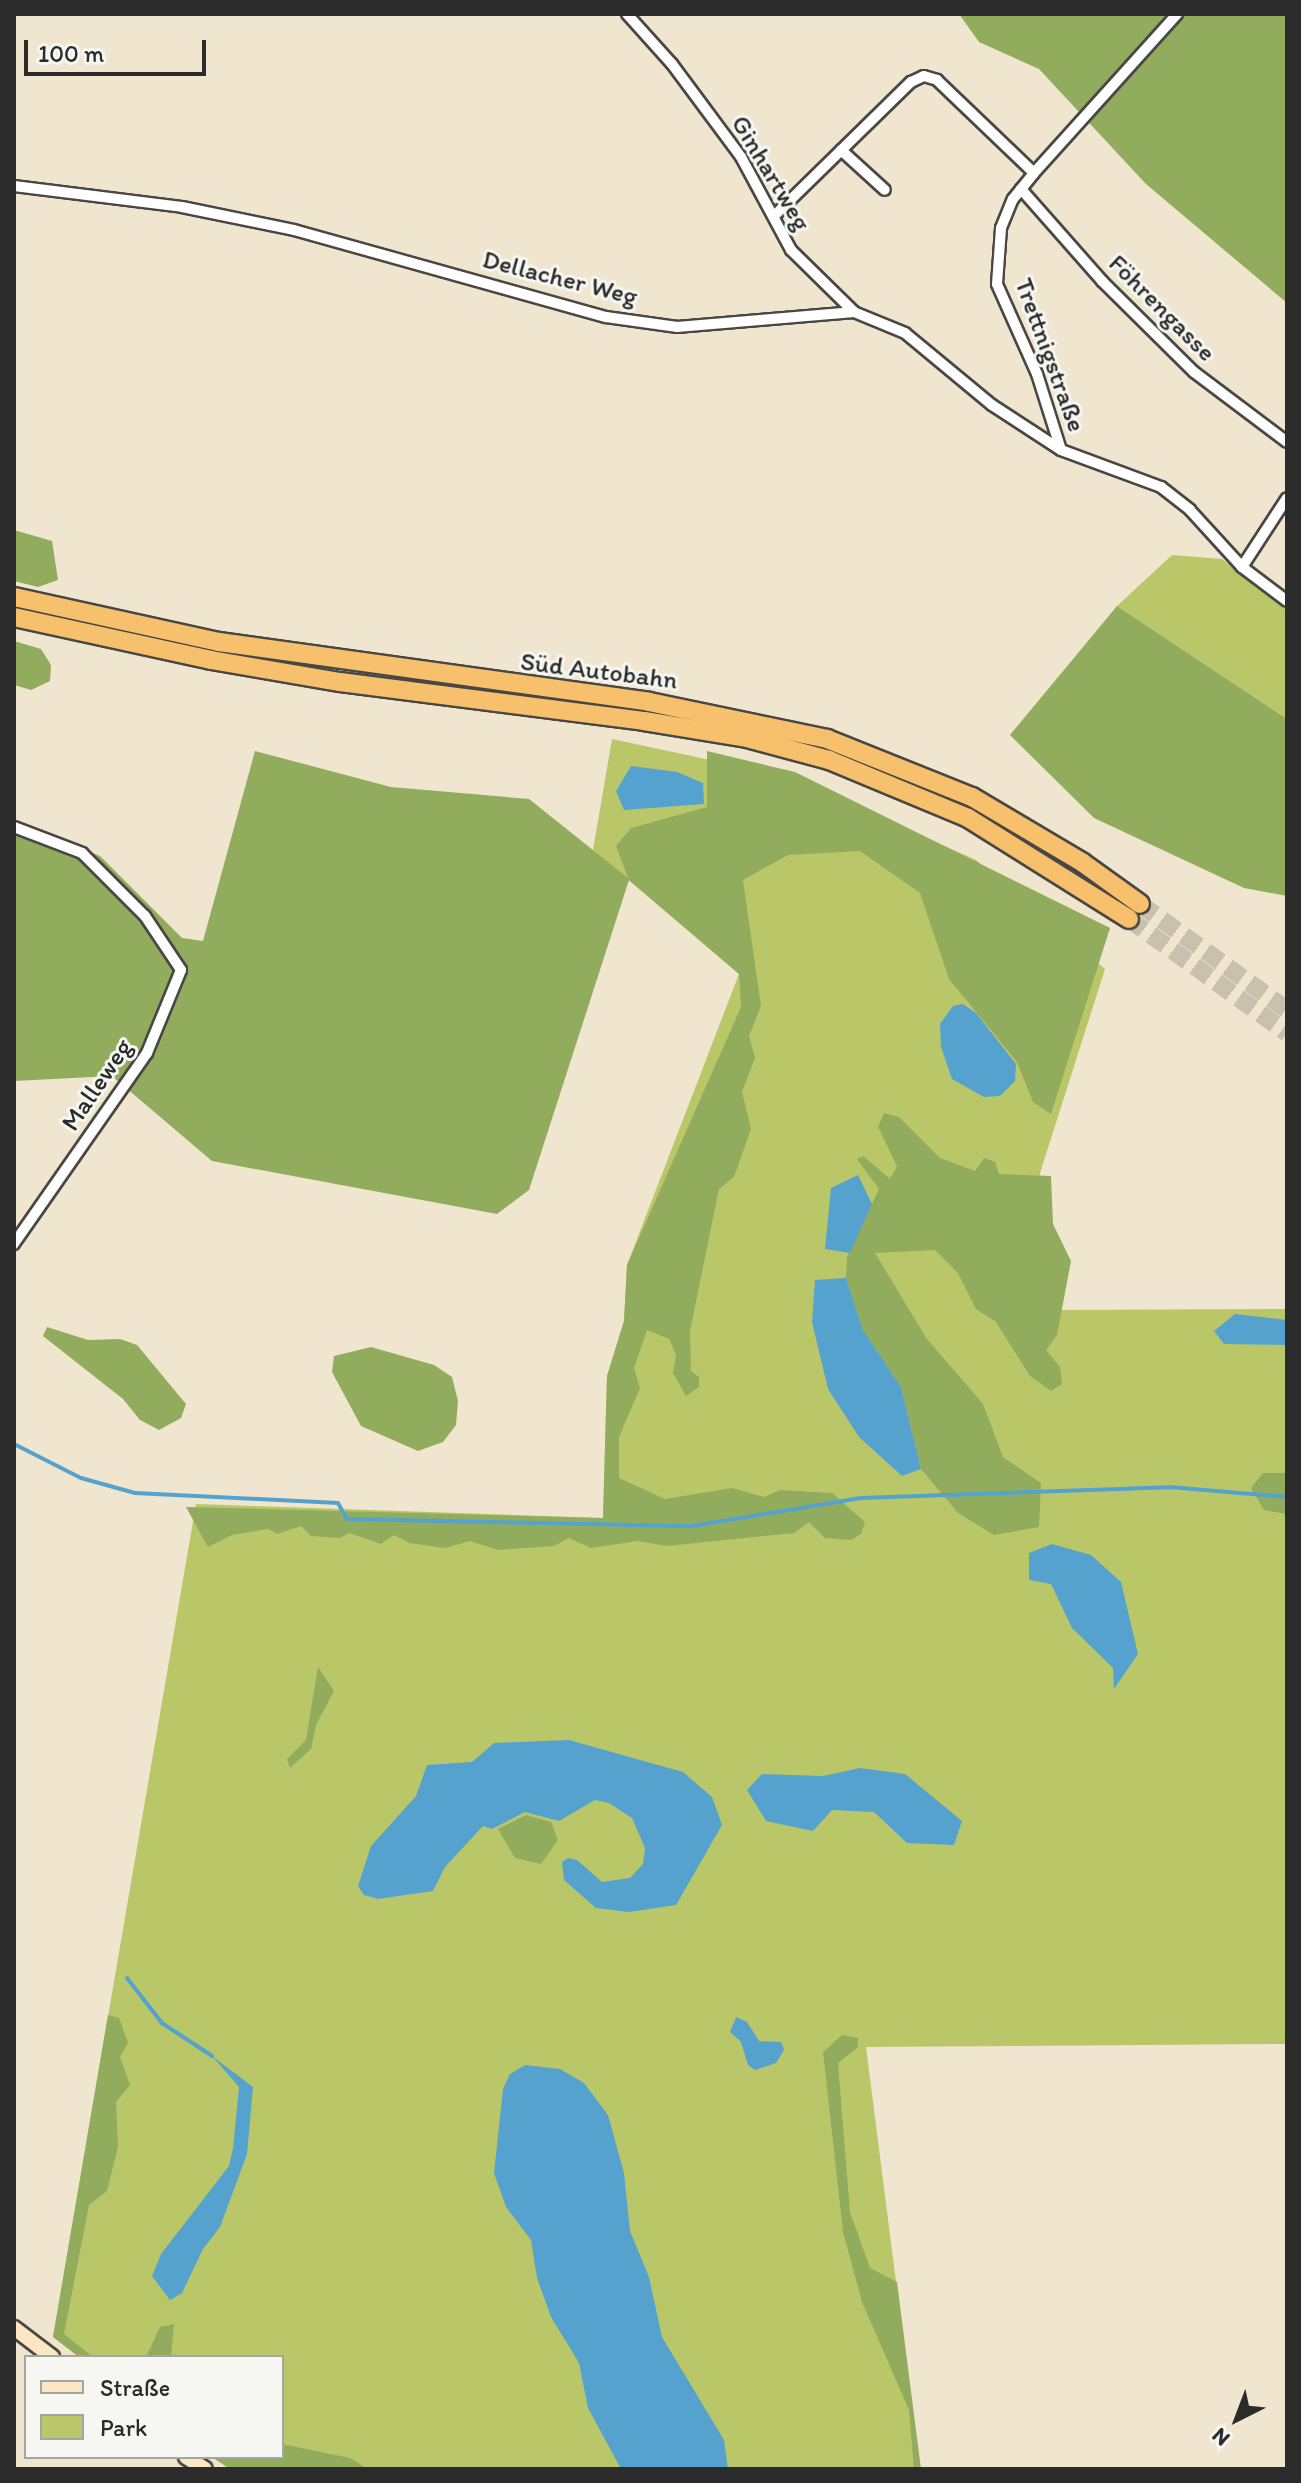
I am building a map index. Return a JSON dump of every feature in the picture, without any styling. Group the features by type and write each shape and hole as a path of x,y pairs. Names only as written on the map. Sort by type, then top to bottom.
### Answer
{"highway":[{"name":"Süd Autobahn","path":"14,597 219,642 649,702 827,739 972,797 1083,863 1134,912 968,818 815,756 747,738 644,721 340,682 211,660 14,617"}],"main road":[{"path":"14,2328 49,2355"}],"street":[{"name":"Ginhartweg","path":"627,14 672,64 741,157 807,268 854,312"},
{"name":"Trettnigstraße","path":"1177,14 1021,189 1001,228 997,284 1037,374 1061,450 1161,487 1190,510 1242,567 1287,601"},
{"path":"774,216 911,82 931,77 1034,173"},
{"path":"841,150 885,190"},
{"name":"Dellacher Weg","path":"14,186 182,207 294,230 606,317 677,327 854,312 905,333 992,405 1061,450"},
{"name":"Föhrengasse","path":"1021,189 1102,281 1183,362 1287,442"},
{"path":"1242,567 1287,498"},
{"name":"Malleweg","path":"14,827 82,853 145,916 181,970 147,1053 14,1244"}],"green space":[{"path":"959,14 1287,14 1287,303 1146,184 1039,69 979,42"},
{"path":"14,530 52,541 58,580 38,587 14,581"},
{"path":"1172,555 1222,559 1287,610 1287,719 1117,606"},
{"path":"1117,606 1287,719 1287,896 1244,888 1094,818 1010,735"},
{"path":"14,641 41,649 51,665 50,681 31,690 14,685"},
{"path":"612,739 790,777 976,860 1105,969 1040,1173 1054,1310 1287,1309 1287,2044 866,2047 920,2469 230,2469 215,2459 284,2459 284,2355 76,2355 53,2337 196,1504 603,1518 607,1376 624,1321 627,1265 739,974 593,850"},
{"path":"255,751 391,787 529,799 628,878 616,846 631,828 707,807 707,751 795,772 1110,928 1051,1114 1033,1102 1017,1062 949,979 920,893 860,851 788,855 743,880 761,1006 749,1036 755,1058 742,1092 751,1129 734,1177 719,1189 690,1331 691,1371 699,1377 699,1387 686,1396 673,1373 676,1355 669,1339 647,1330 634,1368 640,1388 619,1437 619,1478 665,1499 732,1488 764,1497 780,1490 832,1493 865,1522 861,1534 851,1540 825,1538 809,1522 794,1533 667,1546 638,1541 591,1548 569,1538 554,1546 498,1550 470,1541 445,1548 409,1543 394,1535 381,1544 349,1533 340,1538 311,1536 301,1526 277,1534 268,1529 232,1535 208,1547 186,1507 603,1518 607,1376 624,1321 627,1265 741,1007 739,974 629,880 529,1190 497,1214 212,1161 112,1076 14,1081 14,821 100,856 182,938 203,941"},
{"path":"884,1113 899,1117 940,1158 975,1171 984,1158 995,1162 999,1174 1051,1176 1053,1224 1071,1261 1057,1335 1046,1350 1060,1367 1062,1384 1051,1391 1030,1376 996,1322 976,1309 958,1273 935,1250 875,1253 927,1339 983,1404 1003,1457 1041,1483 1039,1527 994,1535 958,1513 921,1469 901,1387 863,1330 846,1278 847,1257 879,1189 857,1159 863,1156 890,1179 897,1166 878,1127"},
{"path":"47,1327 88,1340 120,1339 137,1345 186,1404 181,1418 159,1430 140,1420 123,1399 43,1336"},
{"path":"371,1347 434,1365 452,1377 458,1401 456,1425 443,1442 418,1451 361,1426 332,1372 334,1356"},
{"path":"1263,1473 1287,1473 1287,1514 1264,1510 1251,1488"},
{"path":"318,1667 334,1691 316,1725 311,1749 290,1768 287,1759 306,1740"},
{"path":"526,1815 551,1822 558,1840 541,1864 515,1858 498,1829"},
{"path":"108,2015 119,2018 128,2043 120,2057 130,2085 116,2102 118,2147 107,2191 89,2205 64,2334 90,2355 76,2355 53,2337"},
{"path":"842,2035 858,2038 858,2047 838,2063 850,2212 870,2268 897,2282 921,2469 914,2469 909,2410 862,2302 843,2232 823,2052"},
{"path":"174,2324 171,2355 147,2355 160,2327"},
{"path":"284,2444 350,2458 368,2469 230,2469 215,2459 284,2459"}],"water":[{"path":"631,766 677,772 703,783 704,804 624,810 616,791"},
{"path":"963,1004 976,1013 1016,1064 1015,1081 1000,1096 984,1097 952,1079 941,1047 940,1024 953,1006"},
{"path":"858,1175 872,1204 850,1253 825,1249 831,1188"},
{"path":"846,1278 863,1330 901,1387 921,1469 902,1476 859,1437 828,1389 812,1322 815,1280"},
{"path":"1235,1314 1287,1320 1287,1345 1224,1344 1214,1331"},
{"path":"1052,1544 1091,1555 1121,1582 1138,1654 1114,1689 1113,1668 1072,1628 1051,1584 1029,1580 1029,1553"},
{"path":"569,1740 683,1772 712,1797 722,1825 676,1905 629,1912 596,1908 564,1880 562,1862 568,1858 577,1860 602,1882 630,1878 643,1864 645,1848 632,1818 609,1803 595,1800 559,1821 525,1812 492,1829 483,1826 445,1867 433,1891 378,1899 364,1895 358,1886 371,1846 416,1796 427,1765 472,1762 494,1743"},
{"path":"860,1768 905,1774 962,1821 954,1845 907,1843 874,1812 832,1810 813,1831 766,1821 747,1790 762,1774 823,1776"},
{"path":"736,2017 747,2022 759,2041 781,2042 784,2050 776,2063 755,2070 748,2065 741,2042 730,2032"},
{"path":"212,2056 253,2087 247,2154 220,2227 203,2249 182,2293 170,2300 152,2276 161,2254 229,2166 233,2148 239,2087"},
{"path":"525,2065 560,2069 584,2083 608,2115 624,2173 630,2231 649,2277 662,2337 724,2440 728,2469 621,2469 588,2408 579,2363 551,2317 537,2278 531,2240 506,2207 494,2173 503,2089 510,2074"}],"waterway":[{"path":"14,1444 81,1478 135,1493 338,1503 347,1519 692,1526 861,1498 1169,1487 1287,1497"},
{"path":"127,1978 162,2023 212,2056"}],"tunnel":[{"path":"1140,904 1287,1010"},
{"path":"1129,919 1287,1033"}]}
